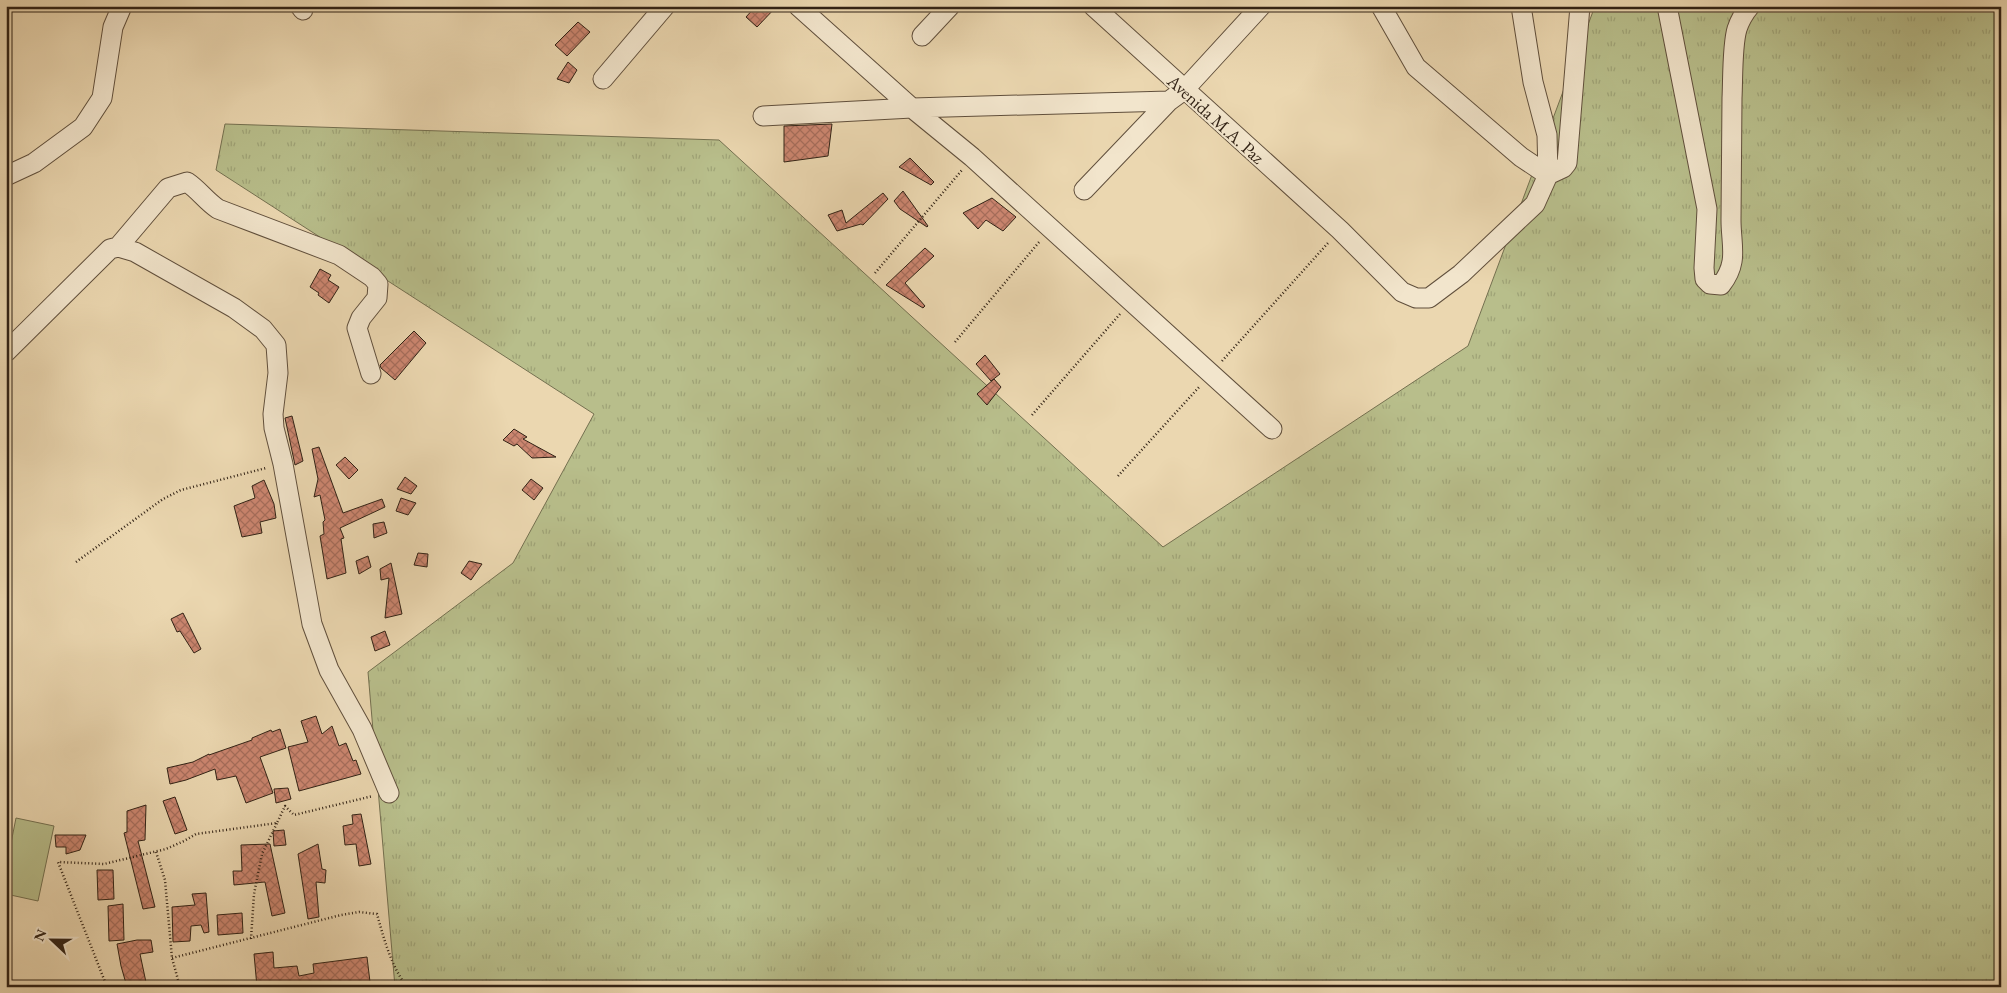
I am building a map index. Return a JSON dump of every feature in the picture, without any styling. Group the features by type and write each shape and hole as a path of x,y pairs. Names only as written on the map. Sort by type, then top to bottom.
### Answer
{"street":[{"path":"6,176 34,163 83,127 102,98 113,27 122,6"},
{"path":"603,79 664,6"},
{"path":"922,36 950,6"},
{"path":"1084,190 1261,6"},
{"path":"1381,6 1416,67 1521,157 1548,175"},
{"path":"1520,6 1534,82 1547,135 1548,175"},
{"path":"1548,175 1563,168 1567,163 1580,6"},
{"path":"1667,6 1707,209 1704,268 1706,280 1710,284 1721,284 1728,275 1734,260 1731,229 1731,183 1733,76 1736,31 1743,14 1750,6"},
{"name":"Avenida M.A. Paz","path":"1103,9 1177,95 1340,230 1402,292 1416,298 1428,298 1461,274 1535,204 1548,175"},
{"path":"808,10 912,108 972,157 1272,429"},
{"path":"763,116 1177,95"},
{"path":"118,247 168,188 187,182 199,189 208,202 218,209 339,255 372,277 378,284 377,298 361,318 358,328 371,374"},
{"path":"6,352 110,249 118,247 135,252 234,308 263,329 276,345 278,373 272,414 312,624 328,670 362,729 389,793"}],"path":[{"path":"875,273 972,157"},
{"path":"955,342 1050,228"},
{"path":"1118,476 1340,230"},
{"path":"1032,415 1131,301"},
{"path":"76,562 163,499 181,490 283,464"},
{"path":"251,938 254,894 262,854 285,806 294,815 351,800 389,793"},
{"path":"107,987 58,862 104,864 156,852 196,834 277,823"},
{"path":"156,852 165,880 172,958 180,987"},
{"path":"172,958 341,915 359,912 377,914 387,948 407,987"}],"green space":[{"path":"1595,6 2001,6 2001,987 395,987 368,672 513,563 594,414 216,170 225,124 719,140 1163,547 1468,346"},
{"path":"16,818 54,826 38,901 6,894 6,868"}],"building":[{"path":"756,6 777,6 757,27 746,17"},
{"path":"578,22 590,32 567,56 555,45"},
{"path":"568,62 577,70 569,83 557,79"},
{"path":"832,124 828,156 784,162 784,126"},
{"path":"910,158 934,182 931,185 899,167"},
{"path":"903,191 927,227 900,209 894,201"},
{"path":"883,193 888,199 863,225 837,231 828,215 842,210 846,223"},
{"path":"992,198 1016,217 1003,231 986,220 978,229 963,213"},
{"path":"925,248 934,256 905,283 925,306 923,308 886,285"},
{"path":"320,269 331,275 328,280 339,287 329,303 310,287"},
{"path":"414,331 426,343 395,380 380,365"},
{"path":"985,355 1000,374 991,381 976,364"},
{"path":"994,379 1001,387 987,405 977,394"},
{"path":"292,416 303,461 295,465 285,418"},
{"path":"514,429 527,437 523,439 556,457 532,458 517,444 514,446 503,440"},
{"path":"319,447 343,513 382,499 385,507 340,528 344,538 341,539 346,573 327,579 320,536 324,534 323,522 325,520 320,495 314,497 318,479 312,449"},
{"path":"345,457 358,470 349,479 336,465"},
{"path":"405,477 417,486 411,494 397,489"},
{"path":"531,479 543,488 534,500 522,490"},
{"path":"264,480 274,504 276,518 260,522 262,533 242,537 234,506 255,498 252,486"},
{"path":"401,498 416,503 408,515 396,511"},
{"path":"384,522 387,533 374,538 373,524"},
{"path":"418,553 428,554 427,567 414,565"},
{"path":"368,556 371,567 359,574 356,561"},
{"path":"469,561 482,564 471,580 461,573"},
{"path":"391,563 402,614 385,618 389,578 381,580 380,569"},
{"path":"183,613 201,649 194,653 180,631 177,632 171,619"},
{"path":"385,631 390,645 375,651 371,637"},
{"path":"316,716 322,734 332,726 339,746 346,743 353,761 356,760 361,774 299,791 288,747 308,742 301,721"},
{"path":"280,729 286,748 260,757 273,793 246,803 236,776 217,780 215,769 170,784 167,768 193,762 209,754 252,740 252,738 271,730 272,732"},
{"path":"288,788 291,799 276,803 274,789"},
{"path":"175,797 187,830 175,834 163,801"},
{"path":"146,805 145,840 138,841 155,907 143,909 124,833 127,832 127,811"},
{"path":"361,814 371,864 359,866 356,844 345,845 343,826 353,824 352,815"},
{"path":"284,830 286,845 274,846 273,831"},
{"path":"55,835 86,835 80,850 66,854 66,847 56,847"},
{"path":"270,844 285,913 272,916 265,882 234,885 233,871 242,871 241,845"},
{"path":"318,844 322,869 326,870 325,883 316,882 319,917 308,919 298,854"},
{"path":"97,870 113,870 114,899 98,900"},
{"path":"206,893 209,932 204,933 201,925 191,926 190,941 173,942 172,907 195,905 192,894"},
{"path":"123,904 124,940 109,941 108,906"},
{"path":"242,913 243,933 218,935 217,915"},
{"path":"137,940 151,940 153,952 140,954 147,987 127,987 117,944"},
{"path":"273,952 274,968 297,966 299,976 314,973 313,964 367,957 370,982 349,987 328,983 328,987 257,987 254,954"}]}
